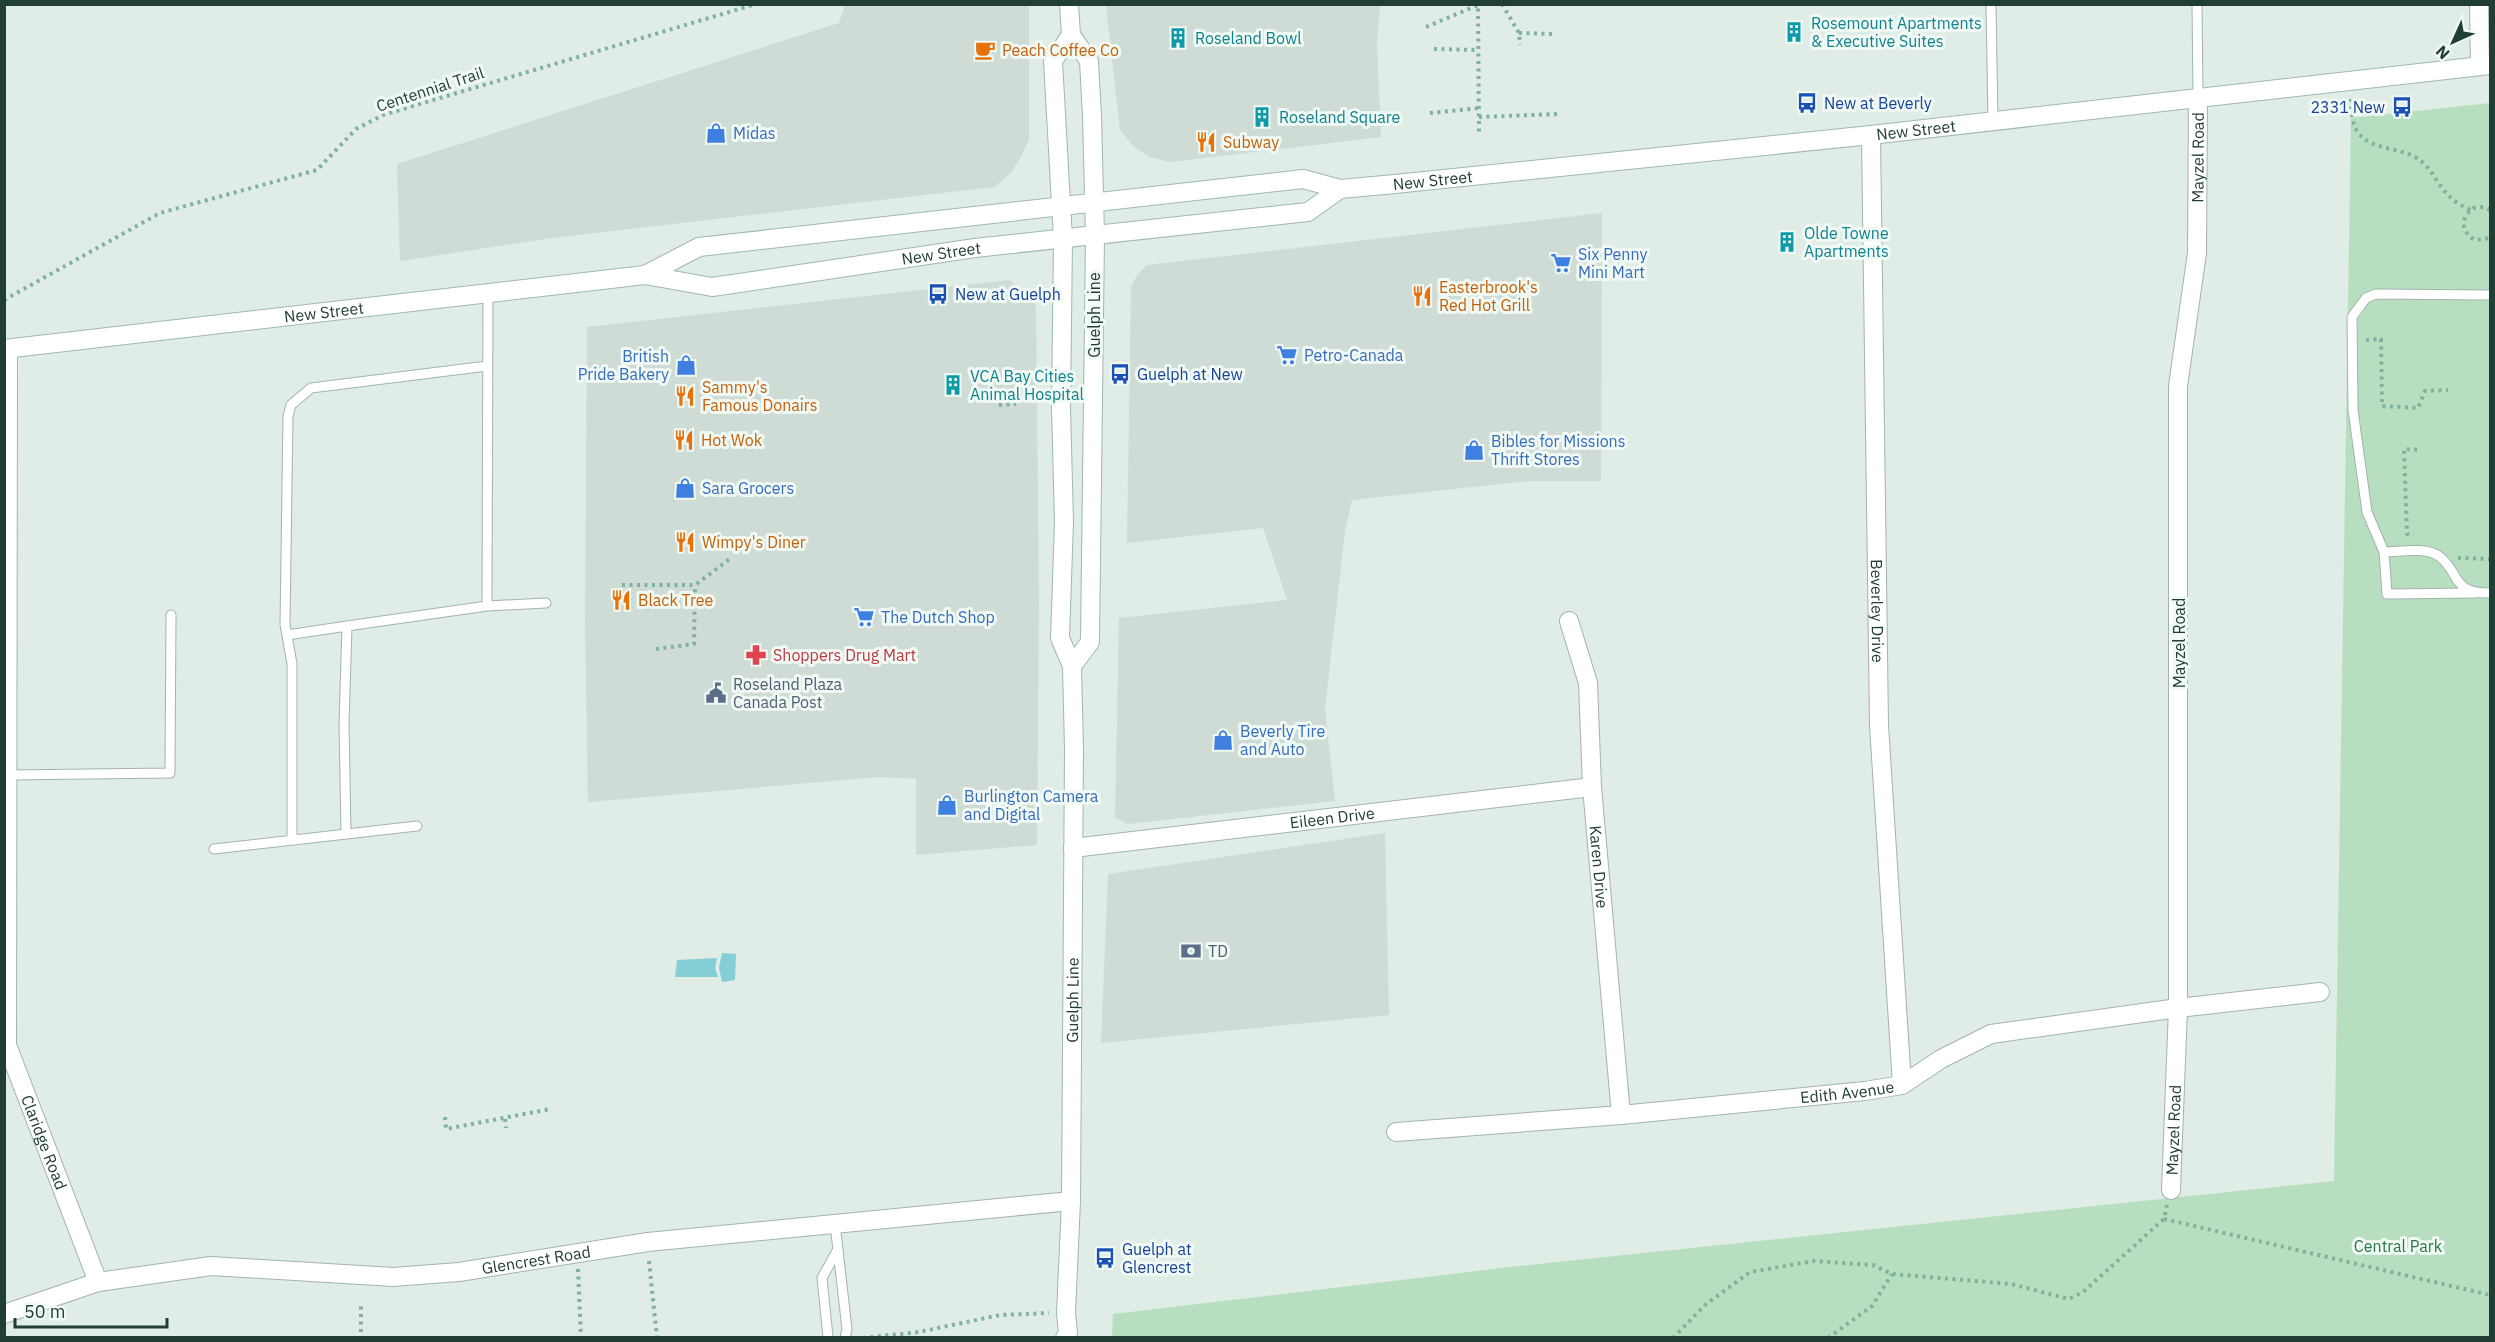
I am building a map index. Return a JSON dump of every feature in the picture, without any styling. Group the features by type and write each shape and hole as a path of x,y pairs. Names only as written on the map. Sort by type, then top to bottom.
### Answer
{"street":[{"path":"1069,4 1071,35"},
{"path":"2479,4 2485,66"},
{"name":"Guelph Line","path":"1068,1336 1066,1313 1071,1201 1072,666 1060,638 1064,522 1061,408 1063,239 1053,61 1071,35 1089,61 1095,236 1090,642 1072,666"},
{"name":"New Street","path":"645,275 699,246 1303,180 1340,189 1993,122 2485,66"},
{"name":"Mayzel Road","path":"2171,1190 2178,1008 2178,386 2197,253 2198,98"},
{"name":"Beverley Drive","path":"1871,135 1879,725 1902,1085"},
{"name":"New Street","path":"6,349 488,295 645,275 712,287 975,248 1308,212 1340,189"},
{"name":"Claridge Road","path":"6,349 7,1045 98,1282"},
{"name":"Karen Drive","path":"1569,621 1588,683 1592,787 1621,1115"},
{"name":"Eileen Drive","path":"1073,848 1592,787"},
{"name":"Edith Avenue","path":"1396,1132 1621,1115 1902,1085 1941,1059 1991,1034 2178,1008 2320,992"},
{"name":"Glencrest Road","path":"4,1314 98,1282 211,1266 393,1277 459,1272 648,1242 1071,1201"}],"lane":[{"path":"1991,4 1993,122"},
{"path":"2197,4 2198,98"},
{"path":"2490,295 2376,294 2366,298 2352,318 2353,410 2367,512 2384,552 2387,594 2490,593"},
{"path":"487,606 488,295"},
{"path":"292,838 292,664 287,635 288,428 291,405 311,388 487,366"},
{"path":"2384,552 2426,551 2440,557 2459,584 2476,593"},
{"path":"287,635 487,606 546,603"},
{"path":"7,775 170,773 171,615"},
{"path":"346,833 344,723 347,626"},
{"path":"214,849 292,838 417,826"},
{"path":"835,1224 847,1329 845,1338"},
{"path":"828,1337 822,1278 838,1249"}],"path":[{"name":"Centennial Trail","path":"4,300 160,213 317,170 356,129 383,115 756,4"},
{"path":"1502,4 1519,33 1520,45"},
{"path":"1426,27 1478,5 1479,135"},
{"path":"1519,33 1553,34"},
{"path":"1434,48 1479,50"},
{"path":"2349,81 2353,123 2362,137 2381,148 2414,157 2423,164 2447,196 2471,210"},
{"path":"1430,113 1479,108"},
{"path":"1479,117 1558,114"},
{"path":"2490,210 2478,207 2471,210 2464,218 2466,233 2475,240 2490,238"},
{"path":"2364,332 2364,340 2381,339 2382,406 2418,408 2425,391 2448,390"},
{"path":"999,405 1016,404"},
{"path":"2416,536 2407,534 2404,449 2421,450"},
{"path":"2450,555 2457,558 2490,558"},
{"path":"622,585 695,585 731,558"},
{"path":"657,649 694,644 695,585"},
{"path":"445,1117 446,1129 550,1109"},
{"path":"505,1119 506,1128"},
{"path":"1673,1338 1705,1305 1750,1272 1814,1261 1873,1265 1892,1274 2011,1284 2069,1299 2083,1292 2164,1219 2171,1190"},
{"path":"2164,1219 2490,1295"},
{"path":"648,1242 649,1276 657,1338"},
{"path":"576,1254 581,1338"},
{"path":"1828,1338 1872,1306 1892,1274"},
{"path":"361,1305 361,1332"},
{"path":"863,1338 919,1335 1000,1315 1066,1313"}],"shaded area":[{"path":"845,5 1029,5 1029,139 1010,174 994,187 552,238 400,261 397,164 839,23"},
{"path":"1106,5 1380,5 1377,44 1381,137 1170,162 1150,157 1133,146 1120,130"},
{"path":"1602,213 1601,481 1529,481 1352,500 1345,531 1325,708 1335,801 1128,824 1115,818 1119,618 1287,600 1263,528 1127,543 1131,287 1137,275 1147,265"},
{"path":"1010,280 1035,302 1036,311 1039,602 1037,845 916,855 916,779 879,777 588,802 585,624 587,327"},
{"path":"1385,833 1389,1015 1101,1043 1108,874"}],"green space":[{"name":"Central Park","path":"2490,103 2490,1337 1112,1338 1113,1314 1519,1266 2334,1181 2351,118"}],"water":[{"path":"722,953 736,954 735,980 722,982 719,968"},
{"path":"717,958 715,968 718,977 675,977 677,960"}],"place":[{"name":"Rosemount Apartments & Executive Suites","path":"1794,32"},
{"name":"Roseland Bowl","path":"1178,38"},
{"name":"Peach Coffee Co","path":"985,50"},
{"name":"New at Beverly","path":"1807,103"},
{"name":"2331 New","path":"2402,107"},
{"name":"Roseland Square","path":"1262,117"},
{"name":"Midas","path":"716,133"},
{"name":"Subway","path":"1206,142"},
{"name":"Olde Towne Apartments","path":"1787,242"},
{"name":"Six Penny Mini Mart","path":"1561,263"},
{"name":"New at Guelph","path":"938,294"},
{"name":"Easterbrook's Red Hot Grill","path":"1422,296"},
{"name":"Petro-Canada","path":"1287,355"},
{"name":"British Pride Bakery","path":"686,365"},
{"name":"Guelph at New","path":"1120,374"},
{"name":"VCA Bay Cities Animal Hospital","path":"953,385"},
{"name":"Sammy's Famous Donairs","path":"685,396"},
{"name":"Hot Wok","path":"684,440"},
{"name":"Bibles for Missions Thrift Stores","path":"1474,450"},
{"name":"Sara Grocers","path":"685,488"},
{"name":"Wimpy's Diner","path":"685,542"},
{"name":"Black Tree","path":"621,600"},
{"name":"The Dutch Shop","path":"864,617"},
{"name":"Shoppers Drug Mart","path":"756,655"},
{"name":"Roseland Plaza Canada Post","path":"716,693"},
{"name":"Beverly Tire and Auto","path":"1223,740"},
{"name":"Burlington Camera and Digital","path":"947,805"},
{"name":"TD","path":"1191,951"},
{"name":"Guelph at Glencrest","path":"1105,1258"}]}
